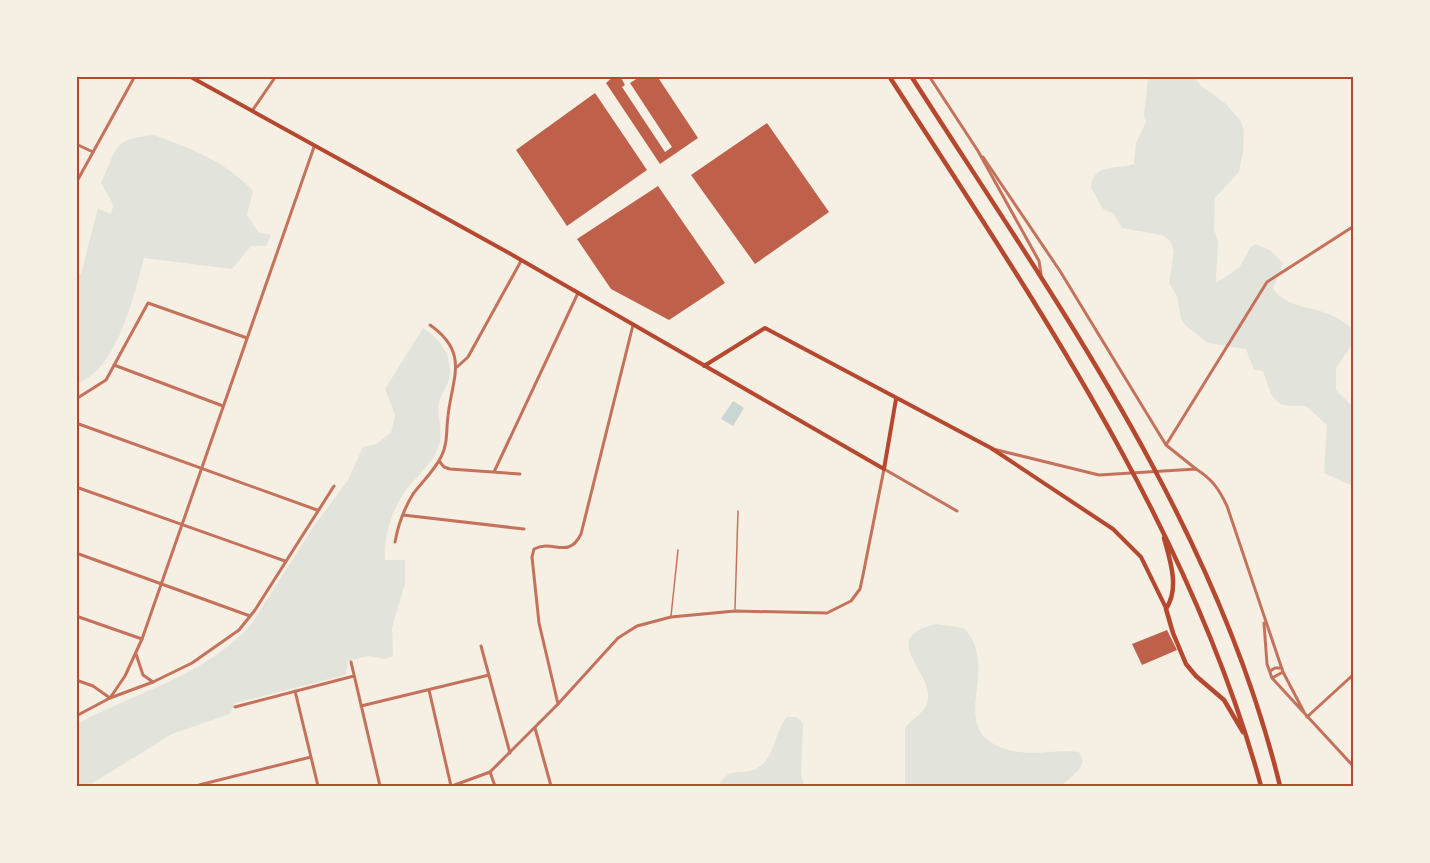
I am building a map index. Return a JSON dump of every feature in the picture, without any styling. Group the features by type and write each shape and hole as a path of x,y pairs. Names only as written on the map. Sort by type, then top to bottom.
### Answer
{"highway":[{"path":"911,76 1041,274 1164,484 1187,530 1232,635 1267,733 1280,786"},
{"path":"890,78 1052,329 1129,465 1160,525 1222,668 1261,786"},
{"path":"1160,525 1173,578 1172,597 1166,609 1173,633 1186,664 1229,706 1250,748"}],"main road":[{"path":"189,76 578,293 884,469 896,399"},
{"path":"704,366 765,328 991,448 1096,517 1126,541 1145,565 1166,609"}],"street":[{"path":"76,183 135,76"},
{"path":"252,111 276,76"},
{"path":"929,76 978,151 1039,261 1041,274"},
{"path":"76,144 93,152"},
{"path":"110,698 125,676 142,639 315,147"},
{"path":"978,151 994,171 1060,271 1166,445 1219,488 1282,670 1307,717 1353,767"},
{"path":"1166,445 1267,282 1353,226"},
{"path":"457,367 468,357 521,261"},
{"path":"494,472 578,293"},
{"path":"76,399 106,380 148,303 247,338"},
{"path":"395,542 403,515 414,494 439,461 447,441 448,414 457,367 448,342 430,325"},
{"path":"558,704 539,623 532,557 534,549 541,546 567,549 576,544 581,534 633,325"},
{"path":"114,365 223,406"},
{"path":"76,423 317,510"},
{"path":"991,448 1099,475 1196,469"},
{"path":"439,461 444,467 450,469 520,474"},
{"path":"429,690 452,786 490,772 558,704 618,638 637,626 671,617 735,610 827,613 851,601 860,589 884,469 957,511"},
{"path":"76,716 110,698 153,682 192,663 239,630 334,486"},
{"path":"76,487 285,561"},
{"path":"403,515 524,529"},
{"path":"76,553 250,616"},
{"path":"1263,615 1269,672 1304,712"},
{"path":"76,616 142,639"},
{"path":"481,646 510,753"},
{"path":"136,653 143,675 153,682"},
{"path":"351,662 380,786"},
{"path":"1269,672 1275,668 1282,670"},
{"path":"1272,678 1282,670"},
{"path":"1307,717 1353,674"},
{"path":"361,706 489,675"},
{"path":"235,707 354,676"},
{"path":"76,680 93,686 110,698"},
{"path":"295,691 318,786"},
{"path":"535,728 551,786"},
{"path":"199,785 311,757"},
{"path":"490,772 495,786"}],"lane":[{"path":"735,610 738,511"},
{"path":"671,617 678,550"}],"shaded area":[{"path":"1148,77 1195,77 1200,85 1226,104 1240,120 1244,130 1239,172 1215,198 1214,230 1218,240 1216,283 1239,268 1250,248 1255,244 1270,250 1283,263 1273,289 1280,297 1299,306 1332,315 1353,330 1353,343 1336,368 1336,390 1353,407 1353,486 1324,473 1327,425 1306,406 1280,404 1272,396 1263,371 1254,370 1246,349 1208,343 1186,326 1181,319 1177,296 1169,283 1174,251 1170,241 1162,235 1122,228 1114,214 1103,209 1091,188 1096,174 1101,171 1134,164 1136,143 1146,122 1144,116"},
{"path":"154,135 207,157 242,181 253,191 247,215 258,232 271,235 266,246 251,246 232,269 144,258 129,310 114,347 91,376 77,384 77,274 81,274 98,208 110,214 114,206 101,183 114,153 123,142"},
{"path":"423,328 445,350 450,365 450,374 439,403 439,445 429,463 401,497 387,533 385,560 405,560 405,583 392,628 393,656 385,659 368,656 348,661 346,674 341,676 235,703 230,714 172,734 88,786 77,786 77,724 193,669 235,641 252,623 314,526 348,480 363,447 376,444 391,433 395,415 385,389"},
{"path":"733,401 744,408 733,426 721,419"},
{"path":"936,624 964,628 975,645 978,663 976,716 980,731 991,743 1021,752 1079,752 1083,761 1079,770 1061,786 905,786 905,728 922,711 928,699 923,677 911,656 910,638 919,630"},
{"path":"787,717 797,717 803,724 801,774 804,786 718,786 728,775 753,770 765,762"}],"building":[{"path":"614,76 620,76 625,85 622,87 665,152 672,147 630,83 641,76 657,76 698,138 660,164 606,83"},
{"path":"595,93 647,170 567,226 516,150"},
{"path":"767,123 829,212 755,264 691,175"},
{"path":"658,186 725,283 669,320 611,289 577,239"},
{"path":"1167,630 1177,650 1142,665 1132,644"}]}
